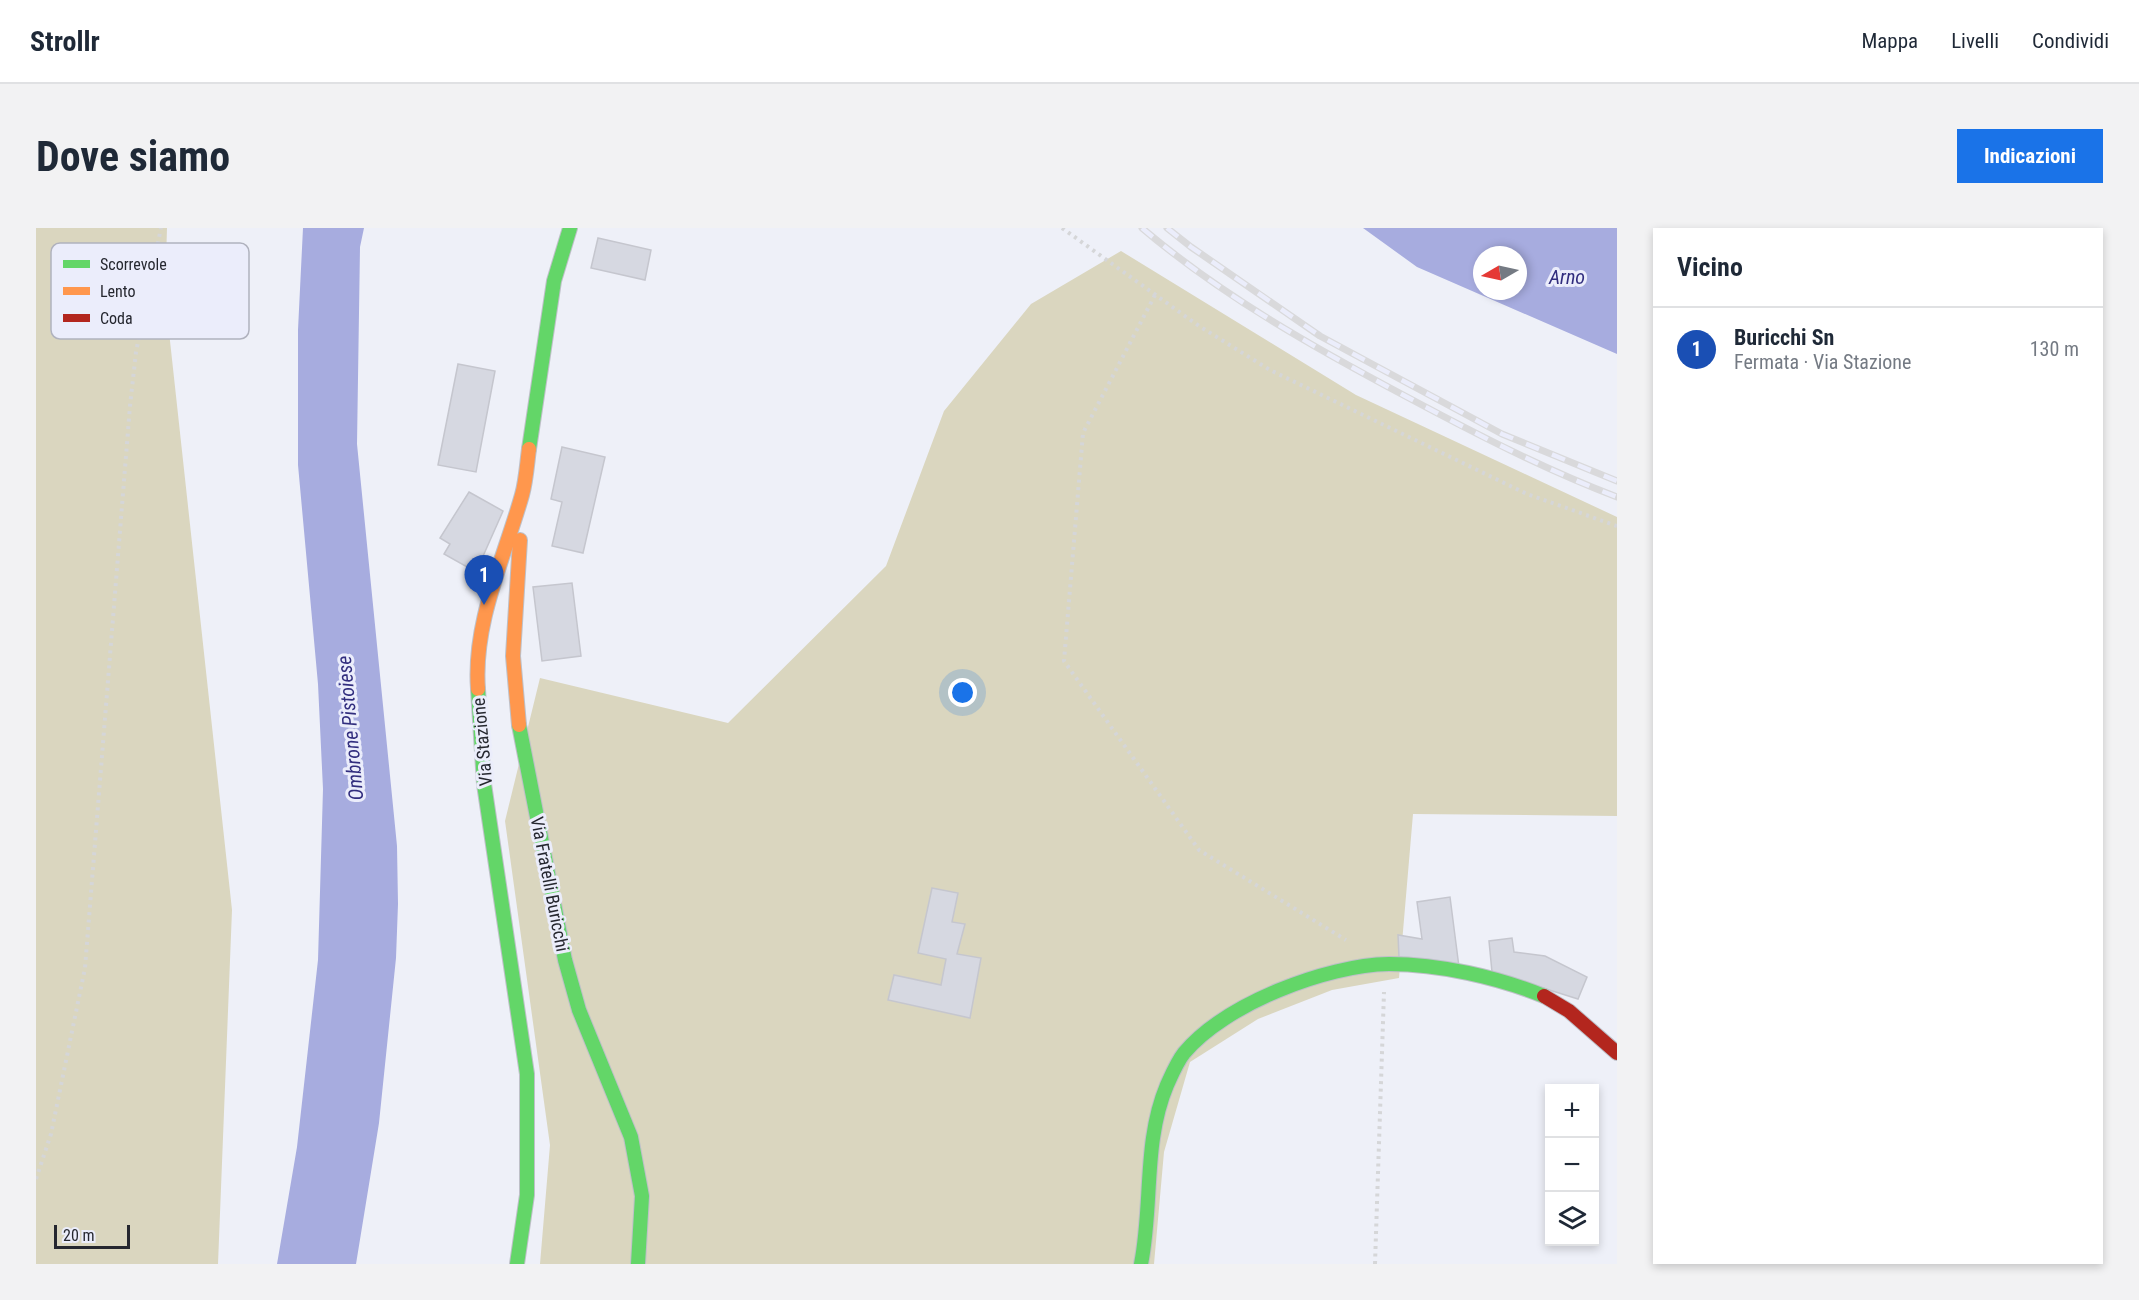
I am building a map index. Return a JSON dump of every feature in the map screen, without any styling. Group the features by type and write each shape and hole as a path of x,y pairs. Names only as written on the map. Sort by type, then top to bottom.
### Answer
{"street":[{"name":"Via Stazione","path":"517,1264 527,1195 527,1074 484,784 476,665 491,591 523,493 554,281 570,228"},
{"name":"Via Fratelli Buricchi","path":"523,493 513,656 517,716 565,960 579,1010 603,1074 631,1137 642,1196 638,1264"},
{"path":"1141,1264 1148,1236 1148,1190 1152,1140 1166,1088 1185,1051 1212,1028 1246,1007 1310,980 1352,967 1385,964 1411,966 1526,989 1562,1006 1617,1053"}],"path":[{"path":"158,243 161,228"},
{"path":"1062,228 1199,326 1270,370 1527,494 1617,526"},
{"path":"1155,295 1083,433 1064,661 1198,850 1356,946"},
{"path":"36,1179 51,1134 86,968 130,406 139,339"},
{"path":"1375,1264 1385,964"}],"shaded area":[{"path":"36,228 167,228 167,243 51,243 51,339 170,339 232,910 218,1264 36,1264"},
{"path":"1121,251 1356,395 1617,517 1617,816 1413,814 1399,978 1332,990 1258,1019 1190,1062 1164,1152 1154,1264 540,1264 550,1145 505,821 540,678 728,723 886,566 944,411 1031,304"}],"water":[{"name":"Ombrone Pistoiese","path":"303,228 364,228 360,247 357,444 397,846 396,958 379,1123 356,1264 277,1264 297,1147 318,960 323,789 318,684 298,465 298,330"},
{"name":"Arno","path":"1363,228 1617,228 1617,354 1493,300 1527,300 1527,246 1473,246 1473,291 1417,267"}],"building":[{"path":"598,238 651,250 645,280 591,268"},
{"path":"458,364 495,371 476,472 438,465"},
{"path":"562,447 605,457 583,553 552,546 562,502 551,499"},
{"path":"469,492 503,511 476,572 444,554 450,544 440,538"},
{"path":"572,583 581,656 542,661 533,587"},
{"path":"932,888 958,893 952,922 965,924 957,954 981,958 970,1018 888,1000 894,975 941,985 946,959 918,953"},
{"path":"1450,897 1459,967 1399,957 1398,935 1422,939 1417,902"},
{"path":"1512,938 1514,952 1545,956 1587,977 1578,999 1492,972 1489,941"}],"railway":[{"path":"1142,228 1204,276 1270,320 1338,359 1510,450 1617,497"},
{"path":"1167,228 1320,336 1502,434 1617,481"}],"traffic: fast":[{"path":"529,449 554,281 570,228"},
{"path":"478,689 484,784 527,1074 527,1195 517,1264"},
{"path":"519,725 565,960 579,1010 631,1137 642,1196 638,1264"},
{"path":"1141,1264 1147,1219 1151,1151 1159,1107 1167,1085 1184,1053 1202,1035 1224,1019 1278,990 1307,980 1336,971 1389,964 1428,966 1468,973 1544,996"}],"traffic: slow":[{"path":"478,689 480,639 485,615 522,495 529,449"},
{"path":"519,725 513,656 520,540"}],"traffic: jam":[{"path":"1544,996 1569,1011 1617,1053"}],"place":[{"name":"Buricchi Sn","path":"484,605"}]}
